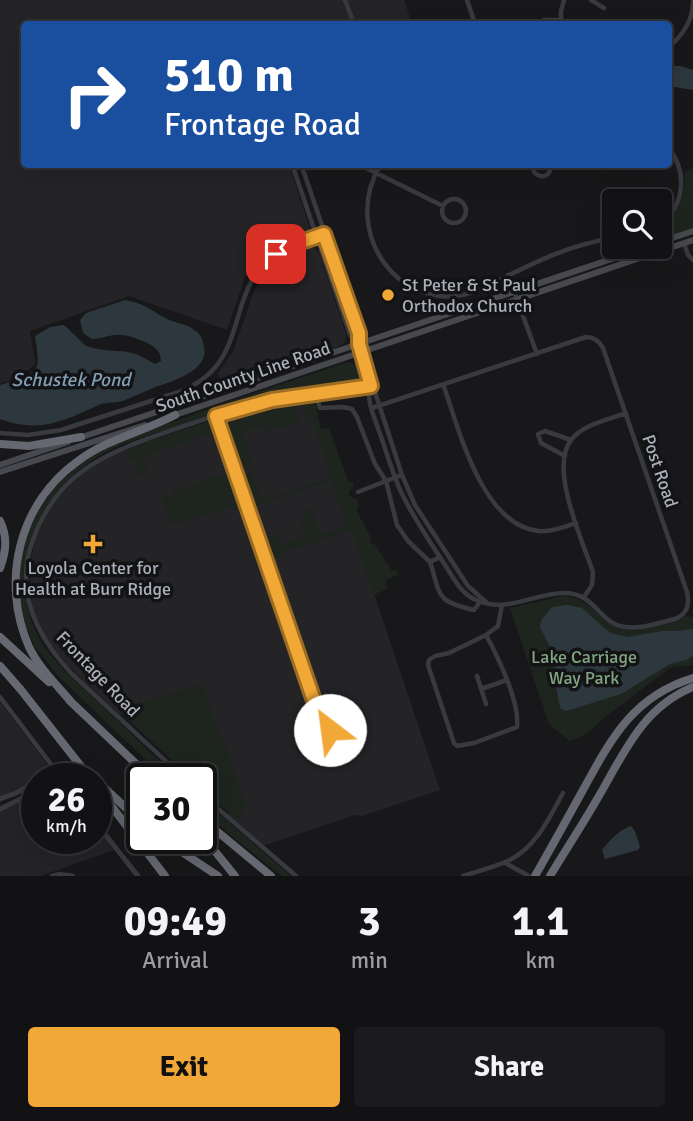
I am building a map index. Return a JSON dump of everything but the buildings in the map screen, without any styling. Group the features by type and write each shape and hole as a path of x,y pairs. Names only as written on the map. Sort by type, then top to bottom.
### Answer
{"highway":[{"path":"72,703 36,659 19,620 14,578 21,534 39,500 78,460 113,440 175,415"},
{"path":"0,444 29,446 81,437"},
{"path":"0,522 6,540 0,568"},
{"path":"0,636 136,763"},
{"path":"0,666 78,763"},
{"path":"0,674 21,690"},
{"path":"533,876 608,744 623,723 654,696 693,678"},
{"path":"550,876 635,734 662,706 693,687"},
{"path":"112,796 126,808"},
{"path":"112,807 165,876"},
{"path":"217,831 271,876"},
{"path":"185,854 218,876"},
{"path":"217,854 232,872"}],"main road":[{"path":"672,239 693,231"},
{"name":"South County Line Road","path":"516,295 693,240"},
{"name":"South County Line Road","path":"0,465 360,348 614,259"},
{"name":"South County Line Road","path":"0,472 175,415 360,348"}],"street":[{"path":"345,0 353,21"},
{"path":"467,0 474,21"},
{"path":"560,21 564,0"},
{"path":"592,0 604,8"},
{"path":"672,44 687,27 693,2"},
{"path":"544,20 552,21"},
{"path":"672,39 676,40"},
{"path":"672,154 680,167 682,186 672,211"},
{"path":"293,168 350,335 360,348"},
{"path":"302,168 359,333 360,348 371,386 375,391 402,475 415,505 468,586 487,603"},
{"path":"366,168 443,206"},
{"path":"379,168 368,200 369,231 380,258 399,279 413,289 450,297 466,295 564,250 602,240"},
{"path":"534,168 534,173 543,177 551,168"},
{"path":"453,199 460,200 466,211 464,218 459,222 451,222 444,217 443,206 453,199"},
{"path":"0,433 28,435 61,430 179,392 197,383 214,369 225,354 246,292 261,268 282,250 324,234"},
{"path":"684,243 693,260"},
{"path":"372,408 537,354 508,275"},
{"name":"Post Road","path":"537,354 586,337 599,341 689,599 686,610 675,619 631,628 616,624 584,597"},
{"path":"443,384 472,466 501,512 522,527 541,531 576,523"},
{"path":"371,386 368,391 372,408 409,508 463,591 480,602 502,605 561,593 584,597 592,585 593,578 565,490 565,456 571,440 585,428 625,414"},
{"name":"Frontage Road","path":"168,763 72,674 43,638 32,614 26,573 29,553 43,517 56,498 80,473 102,457 121,448 260,403 371,386"},
{"path":"316,394 320,408 352,409 357,417 374,464 386,481 397,525 408,541 430,562 438,593 453,605 474,610 480,602"},
{"path":"216,416 321,721"},
{"path":"565,456 541,443 538,434 545,431 571,440"},
{"path":"358,492 402,475"},
{"path":"409,508 415,505"},
{"path":"430,562 440,557"},
{"path":"454,578 460,573"},
{"path":"486,635 503,668 517,727 474,743 457,746 449,730 428,665 429,660 486,635 498,626 502,605"},
{"path":"477,676 486,704"},
{"path":"481,689 507,680"},
{"path":"0,698 50,763"},
{"path":"0,799 21,790"},
{"path":"463,876 518,855 537,837 563,793"},
{"path":"0,809 21,799"},
{"path":"217,808 296,876"},
{"path":"112,843 138,876"},
{"path":"504,862 533,876"},
{"path":"52,876 74,876"}],"shaded area":[{"path":"0,0 404,0 411,21 21,21 21,168 290,168 311,232 280,243 261,256 245,277 227,330 129,296 30,331 35,363 30,369 0,383"},
{"path":"307,247 314,248 319,253 345,331 345,342 334,349 292,360 222,385 218,373 233,352 253,294 262,277 282,258"},
{"path":"308,397 440,790 263,846 226,814 243,808 201,685 120,715 68,666 46,639 31,599 29,567 36,537 50,508 83,473 105,458 142,443 253,407"},
{"path":"0,702 46,763 21,763 21,788 0,797"},
{"path":"21,802 21,854 103,854 41,876 0,876 0,811"}],"green space":[{"path":"693,167 693,228 672,235 672,217 681,199 684,173"},
{"path":"348,362 358,364 361,371 361,378 354,385 256,400 125,443 97,457 73,475 52,498 34,532 26,558 26,598 38,637 65,671 163,763 149,763 59,677 35,647 23,620 19,602 20,556 39,509 54,488 88,457 127,439"},
{"path":"314,398 321,429 329,428 349,483 353,482 354,486 349,495 356,498 359,504 357,511 371,538 370,542 398,575 386,580 387,589 373,595 352,530 284,552 283,555 270,560 265,543 273,534 273,525 281,544 304,536 300,522 306,520 303,512 311,509 320,535 346,526 331,480 252,507 241,476 251,471 261,497 265,496 266,499 327,479 330,474 312,418 307,418 302,404 306,399"},
{"path":"294,401 300,422 267,434 262,425 244,431 252,460 249,465 238,467 223,424 224,418 260,407"},
{"path":"209,421 214,424 220,440 215,443 211,433 169,448 161,447 143,458 147,474 138,477 132,469 138,466 137,461 133,462 131,457 128,458 126,453 130,448"},
{"path":"229,472 240,504 171,526 161,495 173,495 172,491 187,490 186,487"},
{"name":"Lake Carriage Way Park","path":"563,596 581,601 612,624 631,630 670,623 685,616 693,617 693,665 670,668 588,733 570,741 549,724 510,608"},
{"path":"203,684 247,809 237,819 217,802 217,763 175,763 120,712 123,707"},
{"path":"217,812 291,876 282,876 217,824"}],"water":[{"path":"672,66 693,70 693,90 672,86"},
{"name":"Schustek Pond","path":"125,300 143,305 197,332 202,339 204,353 196,368 179,378 123,401 101,404 52,423 28,425 0,419 0,385 34,370 38,360 35,336 50,327 64,325 91,348 132,353 155,364 161,361 154,347 137,339 119,335 92,339 83,333 80,320 86,313"},
{"path":"568,605 582,608 610,633 628,637 693,629 693,656 670,664 621,694 566,711 560,708 554,676 556,660 540,627 542,619 552,607"},
{"path":"631,826 640,847 638,850 605,859 602,850 619,833"}],"place":[{"name":"St Peter & St Paul Orthodox Church","path":"388,295"},
{"name":"Loyola Center for Health at Burr Ridge","path":"93,544"}],"route":[{"path":"276,254 324,234 359,333 359,344 371,386 272,400 216,416 321,721 328,723 330,730"}]}
